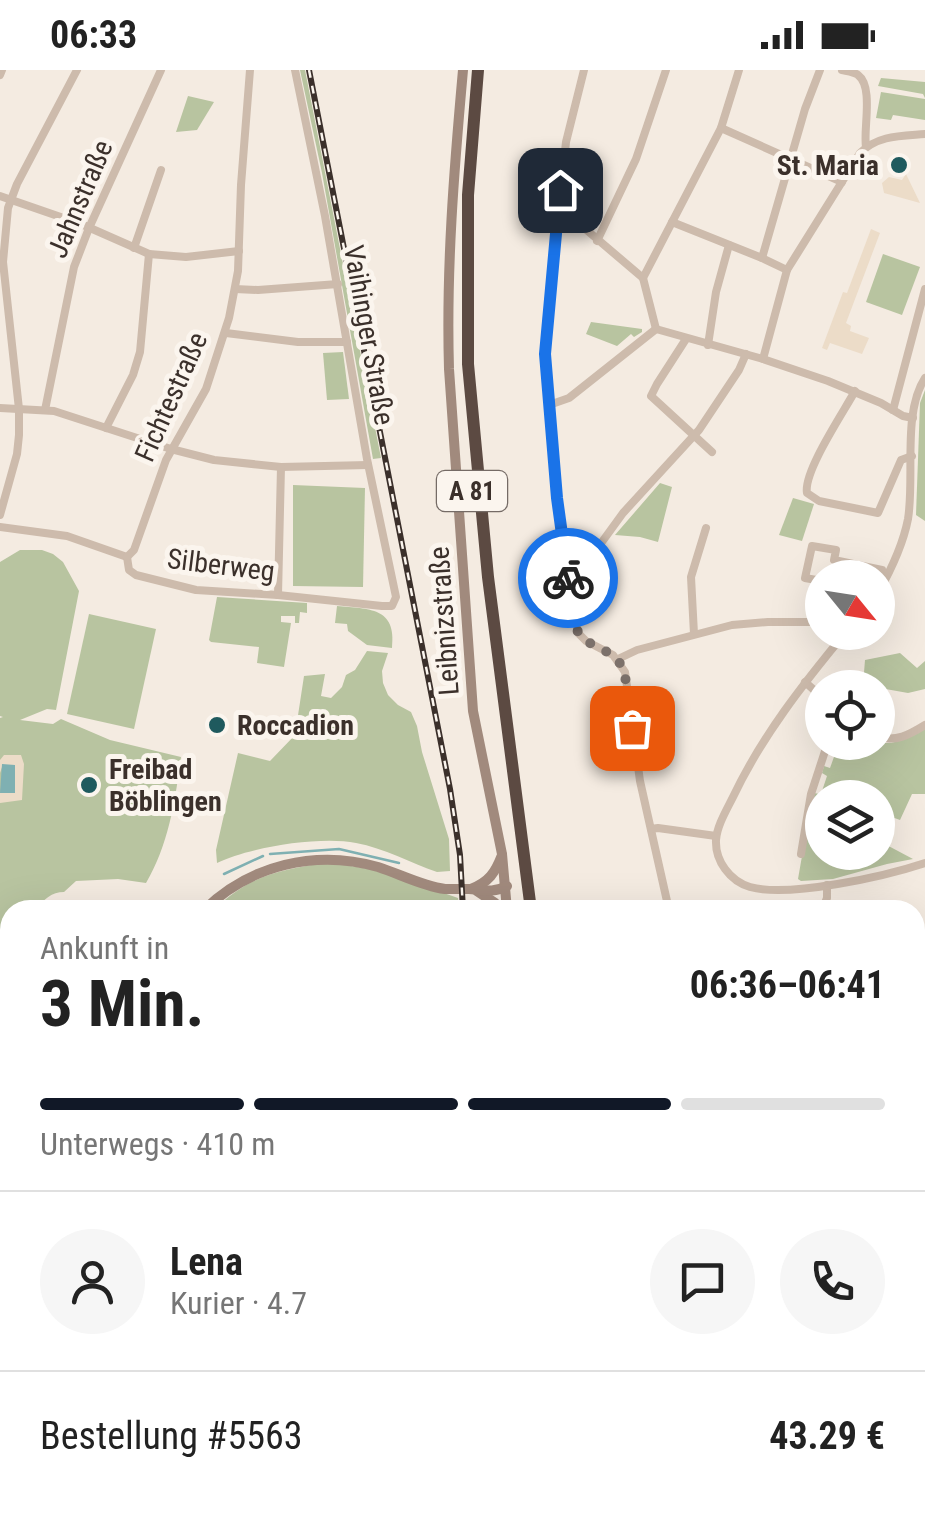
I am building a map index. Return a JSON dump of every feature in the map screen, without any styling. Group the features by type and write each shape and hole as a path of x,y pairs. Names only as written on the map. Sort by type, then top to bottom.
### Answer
{"highway":[{"name":"A 81","path":"475,70 462,213 462,379 480,564 527,900"}],"street":[{"path":"0,516 17,454 19,409 3,262 10,199 77,70"},
{"name":"Jahnstraße","path":"46,410 71,278 89,228 161,70"},
{"name":"Fichtestraße","path":"126,557 134,550 171,449 202,399 226,333 239,251 250,70"},
{"name":"Vaihinger Straße","path":"295,70 338,284 368,465 396,592 392,606"},
{"name":"Leibnizstraße","path":"464,70 452,206 448,322 452,416 473,710 502,854 505,900"},
{"path":"584,70 566,142 546,325 557,498 578,633 618,659 626,677 640,778 667,900"},
{"path":"597,240 643,140 666,70"},
{"path":"642,278 720,128 739,70"},
{"path":"762,258 820,70"},
{"path":"842,70 858,75 864,82 866,147"},
{"path":"720,128 842,182"},
{"path":"762,359 788,270 866,147 885,138 925,134"},
{"path":"134,248 161,170"},
{"path":"0,196 149,254 186,257 239,251"},
{"path":"557,216 576,221 642,278 656,329"},
{"path":"672,222 788,270"},
{"path":"708,345 716,292 729,245"},
{"path":"106,428 140,352 149,254"},
{"path":"235,289 338,284"},
{"path":"892,410 925,289"},
{"path":"549,406 569,398 656,329"},
{"path":"656,329 762,359 855,392 912,418"},
{"path":"226,333 298,342 348,342"},
{"path":"686,339 651,394 712,452"},
{"path":"568,579 578,575 623,512 706,420 746,354"},
{"path":"895,560 906,527 915,396 925,378"},
{"path":"855,392 826,442 806,485 807,493 820,501 878,513 901,460 912,456"},
{"path":"0,408 46,410 214,460 280,467 368,465"},
{"path":"278,595 280,467"},
{"name":"Silberweg","path":"0,527 67,536 126,557 132,572 196,590 392,606"},
{"path":"694,634 691,577 706,528"},
{"path":"809,560 812,546 836,550 834,560"},
{"path":"618,659 630,652 742,624 805,622"},
{"path":"815,670 831,650"},
{"path":"805,682 754,756 716,836 718,854 726,870 749,887 783,889 826,885 925,863"},
{"path":"895,740 925,725"},
{"path":"801,854 811,794 822,760"},
{"path":"650,829 716,836"},
{"path":"477,887 494,874 502,854"},
{"path":"216,900 252,875 305,860 362,863 446,889 495,883 506,886"},
{"path":"825,900 826,885"},
{"path":"477,887 493,900"}],"green space":[{"path":"300,70 305,70 381,458 373,459"},
{"path":"881,78 925,82 925,98 923,94 878,86"},
{"path":"881,92 925,99 925,120 893,115 891,120 876,118"},
{"path":"188,96 214,102 197,130 176,132"},
{"path":"883,254 920,267 902,315 866,302"},
{"path":"591,322 642,332 634,337 631,334 617,346 586,334"},
{"path":"343,352 349,399 327,400 323,353"},
{"path":"925,390 925,521 916,515 920,403"},
{"path":"660,483 672,487 658,542 615,535"},
{"path":"293,485 365,488 363,587 293,586"},
{"path":"793,498 814,504 802,541 779,535"},
{"path":"20,550 53,554 63,562 79,591 56,710 47,709 20,720 53,724 61,719 110,740 181,757 166,838 146,883 118,879 76,881 64,892 45,900 0,900 0,562"},
{"path":"217,597 307,603 307,613 300,612 299,623 295,623 295,616 281,616 281,622 291,623 284,667 257,663 259,647 209,640"},
{"path":"337,606 370,610 385,617 390,625 392,648 367,645 348,631 347,624 335,623"},
{"path":"89,614 156,629 134,729 67,714"},
{"path":"367,651 388,653 383,683 388,695 411,712 417,726 449,839 450,871 437,872 377,848 341,841 285,844 217,863 216,850 238,753 270,761 295,735 304,676 325,674 321,696 331,698"},
{"path":"900,653 917,668 925,661 925,689 908,693 895,691 895,670 864,670 865,660"},
{"path":"925,729 925,794 912,794 900,820 895,818 895,780 826,780 827,776 822,773 833,760 895,760 895,742"},
{"path":"805,839 805,870 865,870 833,879 798,879"},
{"path":"895,849 913,859 895,862"},
{"path":"327,862 381,871 458,900 226,900 253,881"}],"shaded area":[{"path":"906,174 920,203 884,193 882,183 889,177 902,180"},
{"path":"871,229 880,233 846,323 851,326 850,331 869,338 862,354 830,343 827,350 822,348"},
{"path":"4,755 21,755 22,800 0,803 0,793 15,793 3,764 0,773"}],"water":[{"path":"2,764 15,765 15,793 0,793"}],"waterway":[{"path":"270,854 339,849 399,863"},
{"path":"224,874 263,856"}],"railway":[{"path":"309,70 450,789 462,900"}],"way so far":[{"path":"568,578 578,633 613,655 624,668 632,728"}],"place":[{"name":"St. Maria","path":"899,165"},
{"name":"Roccadion","path":"217,725"},
{"name":"Freibad Böblingen","path":"89,785"}],"route":[{"path":"560,190 545,354 568,578"}]}
